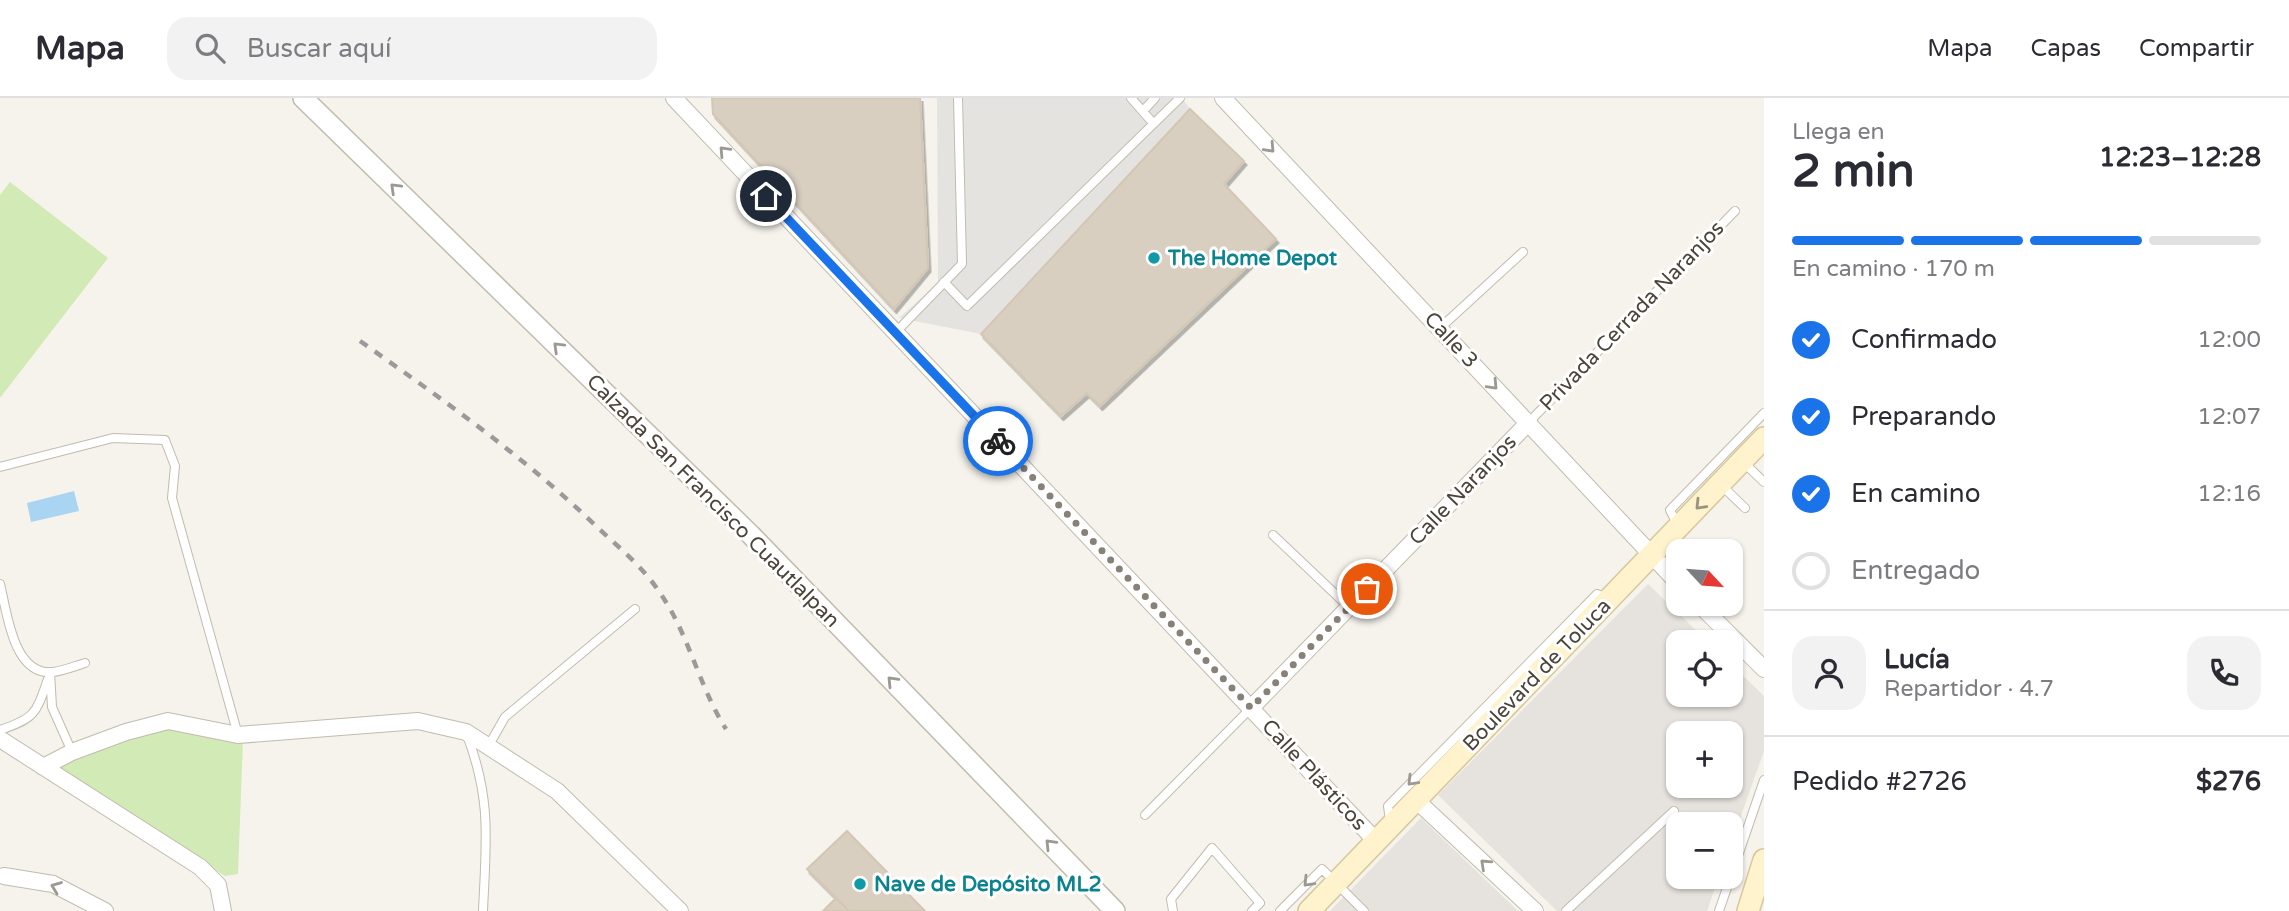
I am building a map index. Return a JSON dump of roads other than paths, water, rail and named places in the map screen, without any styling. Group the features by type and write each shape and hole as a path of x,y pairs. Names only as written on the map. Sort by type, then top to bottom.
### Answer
{"main road":[{"name":"Boulevard de Toluca","path":"1309,911 1416,800 1457,747 1538,663 1610,599 1764,438"},
{"path":"1748,911 1764,860"}],"street":[{"name":"Calzada San Francisco Cuautlalpan","path":"303,98 751,535 1115,911"},
{"name":"Calle Plásticos","path":"674,98 1251,708 1383,834"},
{"name":"Calle 3","path":"1223,98 1666,571"},
{"name":"Calle Naranjos","path":"1251,708 1529,422"},
{"path":"1711,616 1764,669"},
{"path":"43,767 72,752 168,721 239,735 418,721 466,732 557,791 680,911"},
{"path":"0,739 200,867 218,885 223,911"},
{"path":"1416,800 1535,911"},
{"path":"2,877 53,884 104,911"}],"lane":[{"path":"896,332 962,264 958,98"},
{"path":"1131,98 1153,123"},
{"path":"1143,111 1156,98"},
{"path":"944,282 967,306 1180,98"},
{"name":"Privada Cerrada Naranjos","path":"1529,422 1735,211"},
{"path":"1440,328 1523,252"},
{"path":"1678,528 1670,510 1764,413"},
{"path":"0,467 113,438 165,440 174,466 172,498 239,735"},
{"path":"1742,461 1764,482"},
{"path":"1720,484 1745,508"},
{"path":"1273,535 1349,607"},
{"path":"0,584 17,649 29,665 50,673 85,663"},
{"path":"489,745 505,717 635,609"},
{"path":"0,730 26,722 38,710 50,673"},
{"path":"50,673 52,707 72,752"},
{"path":"1145,815 1251,708"},
{"path":"466,732 480,770 487,813 483,911"},
{"path":"1383,834 1388,806 1457,747"},
{"path":"1719,911 1764,780"},
{"path":"1566,911 1674,811"},
{"path":"1173,911 1171,899 1212,848 1266,911"},
{"path":"1280,911 1322,869 1364,911"},
{"path":"1252,911 1260,903"}],"water":[{"path":"74,491 79,511 31,522 27,503"}],"railway":[{"path":"360,341 511,452 568,500 636,564 669,607 726,729"}],"place":[{"name":"The Home Depot","path":"1154,258"},
{"name":"Nave de Depósito ML2","path":"860,884"}]}
